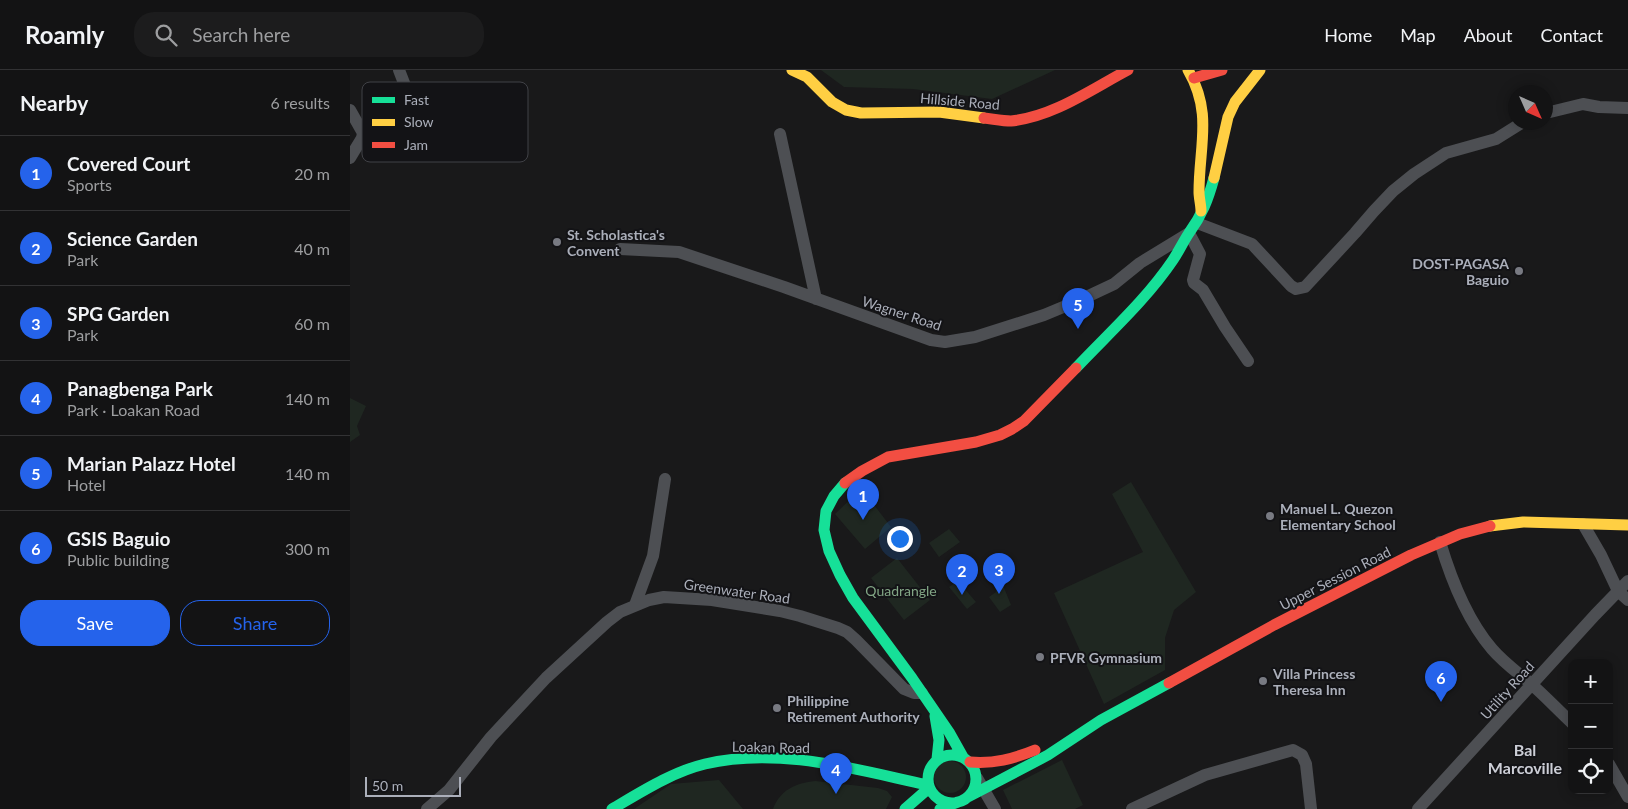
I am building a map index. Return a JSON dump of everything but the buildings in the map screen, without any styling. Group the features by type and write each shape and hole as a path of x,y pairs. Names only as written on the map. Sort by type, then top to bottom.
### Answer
{"main road":[{"name":"Hillside Road","path":"792,70 812,80 839,108 850,112 861,114 939,112 1009,121 1028,118 1063,105 1128,70"},
{"path":"1196,223 1203,114 1201,100 1191,74 1222,70"},
{"path":"967,759 949,754 920,770 928,778 929,786 934,796 950,803 963,800 974,789 977,778 976,771 952,734 848,590 833,561 827,543 824,528 826,512 833,496 844,484 877,462 895,455 976,444 1002,435 1024,421 1142,299 1173,260 1209,198 1228,117 1235,102 1260,70"},
{"name":"Upper Session Road","path":"940,809 963,800 1048,755 1077,735 1274,625 1440,542 1460,534 1500,524 1522,522 1628,526"},
{"path":"934,710 939,732 937,759"},
{"name":"Upper Session Road","path":"967,759 994,764 1077,735"},
{"name":"Loakan Road","path":"612,809 683,772 704,764 730,759 814,762 929,786"},
{"name":"Loakan Road","path":"848,768 920,770"},
{"path":"906,809 929,786"}],"street":[{"path":"399,70 404,82"},
{"path":"1553,111 1583,104 1599,107 1628,108"},
{"path":"350,110 362,133 362,138 350,158"},
{"path":"1248,361 1203,290 1194,284 1193,280 1200,254 1196,223 1252,244 1291,286 1296,289 1305,288 1380,204 1414,174 1446,152 1496,138 1510,130"},
{"path":"780,134 816,299"},
{"name":"Wagner Road","path":"620,249 679,252 784,286 931,340 951,342 1008,327 1080,300 1114,284 1196,223"},
{"path":"635,605 654,556 665,479"},
{"path":"1583,524 1623,596"},
{"path":"1440,542 1460,597 1491,648 1568,719"},
{"name":"Utility Road","path":"1418,809 1595,615 1623,596 1628,581"},
{"name":"Greenwater Road","path":"427,809 449,790 491,736 546,678 620,612 648,600 664,597 712,600 800,616 847,632 904,689 914,693 922,693"},
{"path":"1132,809 1205,775 1293,750 1302,755 1306,764 1310,809"},
{"path":"1613,771 1628,797"},
{"path":"977,778 995,809"}],"green space":[{"path":"821,70 1055,70 992,99 913,89 844,87"},
{"path":"350,398 366,406 357,426 360,435 350,442"},
{"path":"1131,482 1196,592 1174,610 1165,638 1165,670 1104,704 1054,593 1143,552 1112,494"},
{"path":"860,490 891,527 865,549 835,514"},
{"path":"949,529 960,542 939,557 929,543"},
{"name":"Quadrangle","path":"897,558 930,600 904,620 871,578"},
{"path":"1000,578 1011,605 1000,612 989,597 996,592 997,579"},
{"path":"958,581 976,602 967,609 949,587"},
{"path":"1062,760 1083,805 1075,809 1012,809 1003,790"},
{"path":"950,761 961,766 966,777 961,788 950,793 939,788 934,777 939,766"},
{"path":"719,780 743,809 634,809 671,784"},
{"path":"815,781 878,788 887,791 892,797 886,809 773,809 784,792 795,786"}],"traffic: fast":[{"path":"1076,368 1139,303 1162,275 1201,213 1214,178"},
{"path":"845,483 834,496 826,511 824,530 829,551 853,598 912,678 949,732 963,757"},
{"path":"968,797 1048,755 1101,720 1169,683"},
{"path":"935,716 939,740 937,759"},
{"path":"947,755 957,755 966,759 972,765 975,770 976,779 975,788 966,799 957,803 947,803 938,799 932,793 928,784 928,774 932,765 938,759 947,755"},
{"path":"612,809 657,783 681,772 705,764 733,759 761,758 817,762 928,785"},
{"path":"905,809 929,788"},
{"path":"940,809 958,802"}],"traffic: slow":[{"path":"792,70 807,77 832,102 846,110 861,113 939,112 984,118"},
{"path":"1188,70 1196,86 1202,115 1203,130 1199,192 1201,211"},
{"path":"1214,178 1228,117 1235,102 1260,70"},
{"path":"1490,526 1523,522 1628,525"}],"traffic: jam":[{"path":"984,118 1011,121 1042,114 1072,101 1128,70"},
{"path":"1194,78 1222,70"},
{"path":"845,483 888,457 976,442 1000,435 1024,421 1076,368"},
{"path":"1169,683 1274,625 1411,555 1460,534 1490,526"},
{"path":"970,762 1003,760 1035,750"}],"place":[{"name":"St. Scholastica's Convent","path":"557,242"},
{"name":"DOST-PAGASA Baguio","path":"1519,271"},
{"name":"Marian Palazz Hotel","path":"1078,329"},
{"name":"Manuel L. Quezon Elementary School","path":"1270,516"},
{"name":"Covered Court","path":"863,520"},
{"name":"SPG Garden","path":"999,594"},
{"name":"Science Garden","path":"962,595"},
{"name":"PFVR Gymnasium","path":"1040,657"},
{"name":"Villa Princess Theresa Inn","path":"1263,681"},
{"name":"GSIS Baguio","path":"1441,702"},
{"name":"Philippine Retirement Authority","path":"777,708"},
{"name":"Panagbenga Park","path":"836,794"}],"district":[{"name":"Bal Marcoville","path":"1525,758"}]}
